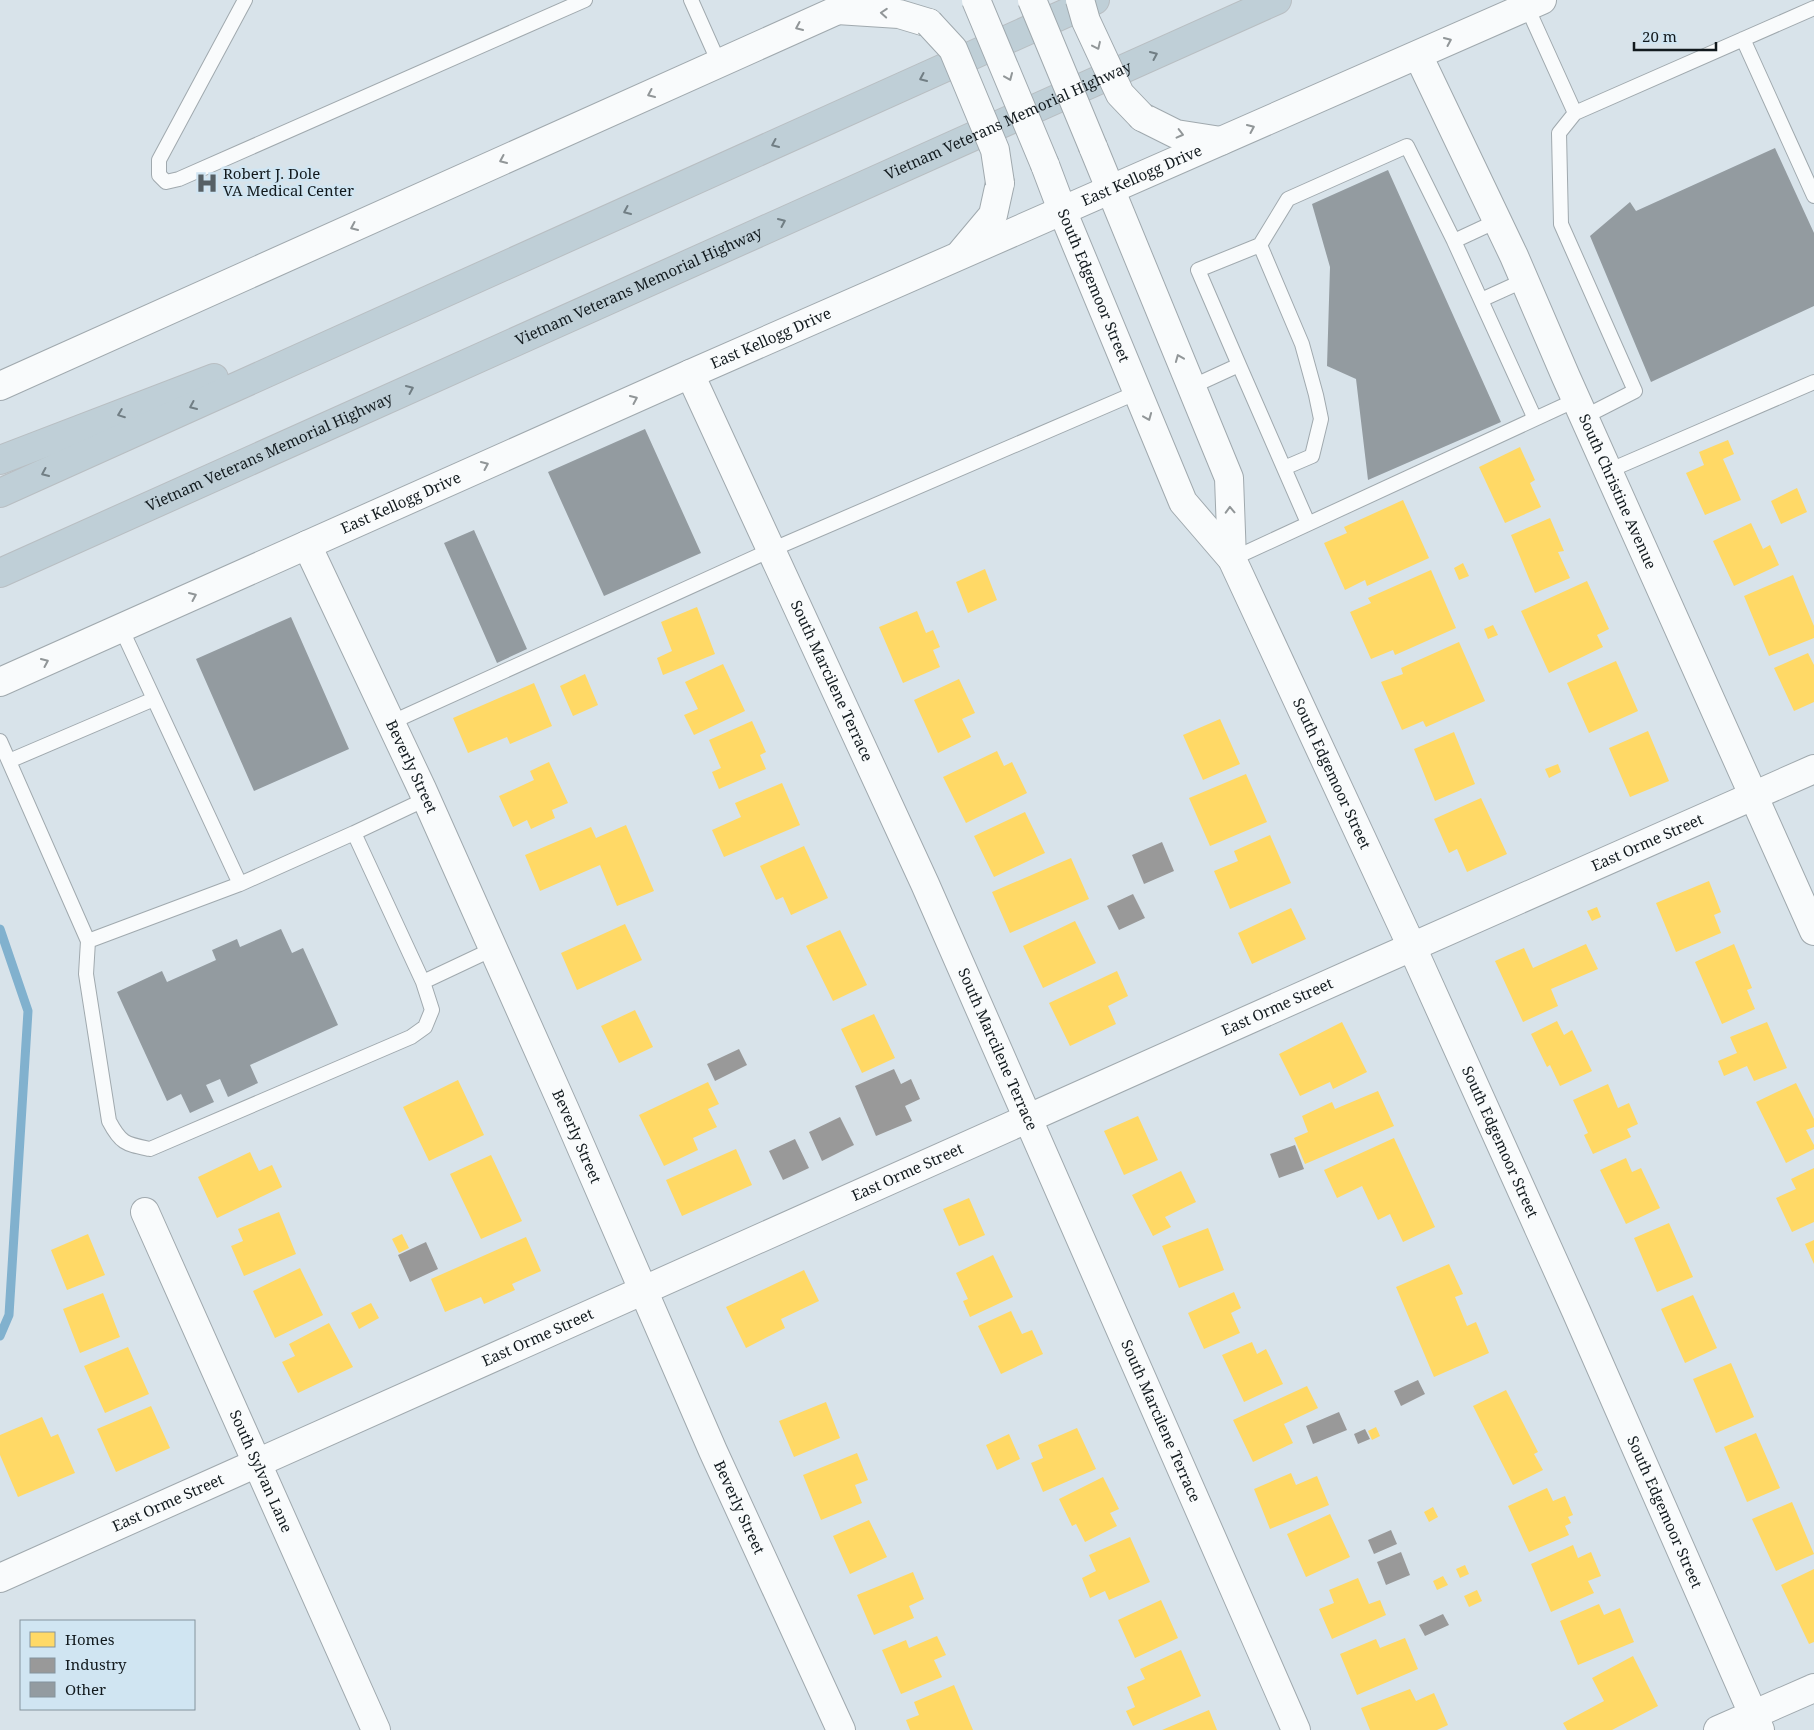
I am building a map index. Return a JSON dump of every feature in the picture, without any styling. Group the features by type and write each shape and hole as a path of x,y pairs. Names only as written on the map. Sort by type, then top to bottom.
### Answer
{"highway":[{"path":"0,493 1095,0"},
{"name":"Vietnam Veterans Memorial Highway","path":"0,573 1277,0"},
{"path":"1191,38 1287,0"},
{"path":"0,460 493,272"},
{"path":"0,590 286,445"}],"street":[{"name":"South Edgemoor Street","path":"976,0 1183,502 1232,559 1412,947 1607,1379 1756,1722"},
{"name":"South Edgemoor Street","path":"1032,0 1229,478 1232,559"},
{"path":"1080,0 1086,21 1120,94 1142,117 1176,134 1221,141"},
{"name":"East Kellogg Drive","path":"0,682 690,374 1534,3"},
{"path":"0,386 848,5 900,14 929,23 953,49 995,150 1000,183 993,215 958,257"},
{"name":"South Christine Avenue","path":"1418,55 1525,280 1580,408 1814,931"},
{"name":"South Marcilene Terrace","path":"690,374 925,884 1296,1730"},
{"name":"Beverly Street","path":"307,545 426,799 713,1451 841,1730"},
{"name":"East Orme Street","path":"0,1578 1814,769"},
{"name":"South Sylvan Lane","path":"145,1212 376,1730"},
{"path":"1718,1730 1756,1722 1814,1688"}],"lane":[{"path":"244,0 159,160 159,175 166,182 179,180 585,0"},
{"path":"691,0 719,63"},
{"path":"1534,3 1575,113"},
{"path":"1232,559 1535,419 1580,408 1635,391 1561,224 1560,133 1575,113 1814,8"},
{"path":"1743,39 1814,196"},
{"path":"1308,523 1198,270 1260,245 1288,199 1407,146 1454,241 1535,419"},
{"path":"1454,241 1498,221"},
{"path":"1260,245 1302,344 1321,419 1312,456 1284,468"},
{"path":"1481,300 1525,280"},
{"path":"1191,387 1239,366"},
{"path":"1608,471 1814,382"},
{"path":"390,723 771,550 1138,392"},
{"path":"121,628 240,884"},
{"path":"8,761 154,699"},
{"path":"0,742 88,941 86,974 109,1121 116,1136 130,1144 150,1149 411,1037 425,1026 432,1010 423,982 354,833"},
{"path":"88,941 240,884 426,799"},
{"path":"423,982 493,949"}],"building: Homes":[{"path":"1728,440 1734,454 1723,459 1741,500 1705,515 1686,473 1704,465 1699,452"},
{"path":"1520,447 1535,480 1530,483 1541,507 1505,523 1479,467"},
{"path":"1797,488 1807,512 1781,524 1771,501"},
{"path":"1403,500 1429,558 1367,586 1365,580 1345,590 1324,543 1347,533 1344,527"},
{"path":"1550,518 1564,551 1558,552 1570,578 1535,593 1511,535"},
{"path":"1751,523 1763,549 1770,545 1779,565 1734,586 1713,541"},
{"path":"1463,563 1469,576 1459,580 1454,568"},
{"path":"985,569 997,600 968,613 956,582"},
{"path":"1431,570 1456,628 1395,655 1393,650 1371,659 1350,612 1371,603 1368,598"},
{"path":"1793,575 1814,626 1814,638 1769,656 1744,596"},
{"path":"1587,581 1609,629 1597,635 1603,647 1549,673 1521,611"},
{"path":"697,607 715,654 663,675 657,658 672,651 661,622"},
{"path":"917,611 926,633 933,630 940,647 933,650 940,667 903,683 879,627"},
{"path":"1493,625 1498,635 1488,639 1484,629"},
{"path":"1459,642 1485,701 1426,727 1423,721 1402,730 1381,682 1403,674 1401,668"},
{"path":"1808,653 1814,665 1814,702 1794,711 1774,668"},
{"path":"1616,661 1638,711 1589,733 1567,683"},
{"path":"723,664 745,711 694,735 684,715 698,709 685,682"},
{"path":"585,674 598,705 573,716 560,686"},
{"path":"959,679 975,713 962,719 971,737 938,753 914,700"},
{"path":"534,683 552,726 510,744 507,737 468,753 453,718"},
{"path":"1220,719 1240,764 1203,780 1183,735"},
{"path":"752,721 766,752 760,755 766,769 719,789 712,772 721,768 709,740"},
{"path":"1648,731 1669,781 1630,797 1609,748"},
{"path":"1454,732 1475,784 1435,801 1414,749"},
{"path":"997,751 1004,766 1012,762 1027,793 966,823 943,777"},
{"path":"549,762 568,803 552,810 555,818 531,829 527,820 513,827 499,796 534,780 530,771"},
{"path":"1558,764 1561,772 1549,778 1545,769"},
{"path":"1246,774 1267,822 1210,846 1189,798"},
{"path":"782,783 800,825 724,857 712,830 741,817 735,803"},
{"path":"1481,798 1507,854 1467,872 1457,849 1449,853 1434,819"},
{"path":"1025,812 1045,853 994,877 974,836"},
{"path":"626,825 654,891 617,906 600,865 540,891 525,855 591,827 596,838"},
{"path":"1270,835 1291,883 1230,909 1214,871 1238,861 1234,851"},
{"path":"804,846 828,898 791,915 783,897 776,900 760,866"},
{"path":"1071,858 1089,899 1010,933 992,892"},
{"path":"1709,881 1721,912 1714,915 1721,933 1676,952 1656,903"},
{"path":"1597,907 1601,917 1592,921 1587,911"},
{"path":"1291,908 1306,939 1252,964 1238,933"},
{"path":"1075,921 1096,963 1043,988 1023,946"},
{"path":"625,924 642,960 577,990 561,953"},
{"path":"840,930 867,985 833,1001 806,946"},
{"path":"1586,944 1598,969 1551,989 1558,1006 1523,1022 1495,961 1524,948 1533,968"},
{"path":"1734,944 1752,988 1747,990 1755,1009 1722,1024 1695,962"},
{"path":"1117,971 1128,996 1108,1006 1116,1024 1070,1046 1049,1003"},
{"path":"635,1010 653,1047 619,1063 601,1026"},
{"path":"874,1014 895,1058 862,1073 841,1029"},
{"path":"1557,1021 1564,1035 1572,1030 1592,1071 1560,1086 1550,1065 1547,1067 1531,1034"},
{"path":"1342,1022 1367,1072 1333,1089 1330,1082 1300,1096 1279,1054"},
{"path":"1767,1022 1787,1068 1754,1081 1747,1066 1724,1076 1718,1061 1737,1053 1730,1037"},
{"path":"458,1080 484,1135 429,1161 403,1107"},
{"path":"708,1082 719,1104 708,1109 717,1127 693,1138 698,1150 664,1166 639,1115"},
{"path":"1796,1083 1814,1119 1814,1127 1806,1130 1814,1145 1814,1149 1786,1163 1756,1102"},
{"path":"1608,1084 1618,1108 1629,1103 1638,1124 1627,1129 1631,1137 1593,1154 1584,1135 1588,1133 1573,1100"},
{"path":"1378,1091 1394,1126 1305,1164 1294,1138 1308,1132 1302,1116 1332,1102 1335,1109"},
{"path":"1138,1116 1158,1160 1124,1175 1104,1131"},
{"path":"1394,1138 1435,1227 1403,1242 1390,1214 1378,1220 1362,1186 1337,1198 1324,1170"},
{"path":"736,1149 752,1185 682,1216 666,1180"},
{"path":"250,1152 259,1171 272,1165 282,1187 217,1218 198,1177"},
{"path":"491,1155 522,1221 481,1239 450,1174"},
{"path":"1626,1158 1632,1172 1641,1168 1660,1208 1626,1224 1600,1170"},
{"path":"1814,1168 1814,1222 1792,1232 1776,1198 1796,1189 1791,1179"},
{"path":"1181,1171 1196,1202 1165,1217 1171,1227 1153,1236 1132,1195"},
{"path":"969,1198 985,1235 959,1246 943,1209"},
{"path":"279,1212 296,1254 244,1276 231,1246 243,1241 238,1229"},
{"path":"1669,1223 1693,1277 1657,1292 1634,1238"},
{"path":"1208,1228 1224,1270 1179,1288 1162,1246"},
{"path":"88,1234 105,1275 67,1290 51,1250"},
{"path":"402,1234 409,1248 399,1253 392,1239"},
{"path":"526,1237 541,1271 512,1284 515,1290 484,1304 481,1297 445,1312 431,1279"},
{"path":"1814,1240 1814,1264 1805,1244"},
{"path":"993,1255 1013,1297 970,1317 963,1301 968,1299 956,1273"},
{"path":"1449,1264 1463,1294 1455,1297 1467,1326 1476,1322 1489,1353 1434,1377 1396,1287"},
{"path":"300,1268 323,1315 275,1338 253,1291"},
{"path":"804,1270 819,1301 781,1319 785,1328 746,1348 726,1307"},
{"path":"1234,1292 1241,1308 1231,1313 1240,1333 1204,1349 1188,1313"},
{"path":"103,1293 120,1337 80,1353 63,1309"},
{"path":"1693,1295 1717,1348 1685,1363 1661,1309"},
{"path":"371,1303 379,1318 359,1329 351,1313"},
{"path":"1011,1311 1022,1334 1032,1330 1043,1354 1001,1374 978,1326"},
{"path":"329,1323 353,1367 298,1393 282,1362 295,1356 289,1344"},
{"path":"1252,1342 1257,1354 1266,1349 1283,1384 1244,1402 1222,1355"},
{"path":"128,1347 149,1394 105,1413 84,1366"},
{"path":"1731,1363 1754,1417 1716,1433 1693,1379"},
{"path":"1307,1386 1318,1408 1284,1424 1293,1443 1253,1462 1233,1420"},
{"path":"1506,1390 1538,1452 1534,1454 1543,1470 1513,1485 1473,1406"},
{"path":"826,1402 840,1438 794,1457 779,1421"},
{"path":"151,1406 170,1448 116,1472 97,1429"},
{"path":"42,1417 51,1437 58,1434 75,1473 18,1497 0,1455 0,1435"},
{"path":"1376,1427 1380,1436 1372,1440 1368,1431"},
{"path":"1077,1428 1096,1469 1043,1492 1031,1463 1043,1458 1038,1445"},
{"path":"1756,1433 1780,1488 1747,1502 1724,1447"},
{"path":"1009,1434 1020,1459 997,1470 986,1445"},
{"path":"857,1453 868,1480 855,1485 862,1503 821,1520 803,1475"},
{"path":"1291,1473 1296,1485 1317,1476 1329,1505 1270,1529 1254,1489"},
{"path":"1103,1477 1119,1509 1110,1513 1117,1526 1085,1542 1076,1524 1072,1526 1059,1499"},
{"path":"1547,1488 1553,1501 1565,1496 1573,1515 1568,1517 1571,1523 1565,1526 1569,1535 1529,1552 1508,1506"},
{"path":"1792,1502 1814,1554 1776,1571 1752,1519"},
{"path":"1433,1507 1438,1517 1429,1522 1424,1512"},
{"path":"1330,1514 1350,1557 1306,1577 1287,1534"},
{"path":"869,1520 887,1557 850,1574 833,1536"},
{"path":"1130,1537 1150,1582 1109,1600 1105,1591 1090,1598 1082,1578 1096,1571 1089,1555"},
{"path":"1573,1545 1578,1558 1591,1552 1601,1576 1588,1581 1594,1593 1551,1612 1531,1564"},
{"path":"1465,1565 1469,1574 1460,1578 1456,1569"},
{"path":"1814,1569 1814,1642 1809,1644 1781,1585"},
{"path":"913,1572 924,1599 909,1606 914,1618 874,1635 857,1595"},
{"path":"1443,1576 1448,1585 1437,1590 1433,1581"},
{"path":"1358,1578 1369,1604 1380,1600 1386,1615 1332,1639 1319,1609 1334,1603 1329,1590"},
{"path":"1477,1590 1482,1601 1469,1607 1464,1596"},
{"path":"1161,1600 1178,1638 1135,1658 1118,1620"},
{"path":"1599,1604 1604,1615 1620,1608 1634,1642 1578,1665 1560,1621"},
{"path":"937,1636 946,1655 934,1660 942,1677 901,1694 882,1650 906,1640 909,1648"},
{"path":"1405,1638 1418,1669 1357,1695 1340,1654 1376,1639 1380,1648"},
{"path":"1181,1650 1201,1696 1133,1726 1126,1711 1135,1707 1127,1687 1145,1679 1140,1669"},
{"path":"1633,1656 1658,1706 1612,1730 1567,1730 1563,1723 1604,1701 1592,1678"},
{"path":"954,1685 973,1730 910,1730 906,1720 919,1715 914,1702"},
{"path":"1410,1689 1416,1701 1434,1693 1448,1725 1437,1730 1370,1730 1361,1708"},
{"path":"1209,1710 1217,1730 1162,1730"}],"building: Industry":[{"path":"1162,842 1174,871 1144,884 1132,855"},
{"path":"1133,894 1145,918 1119,930 1107,906"},
{"path":"739,1049 747,1065 715,1081 707,1064"},
{"path":"894,1069 901,1084 911,1079 920,1099 905,1106 912,1121 876,1136 855,1086"},
{"path":"840,1117 854,1145 822,1161 809,1132"},
{"path":"795,1139 809,1168 783,1180 769,1151"},
{"path":"1295,1145 1304,1169 1279,1178 1270,1154"},
{"path":"426,1242 438,1269 410,1282 398,1255"},
{"path":"1418,1380 1425,1394 1401,1406 1394,1391"},
{"path":"1339,1412 1347,1430 1313,1444 1306,1426"},
{"path":"1365,1429 1370,1439 1358,1444 1354,1434"},
{"path":"1391,1530 1397,1544 1374,1554 1368,1540"},
{"path":"1401,1552 1410,1575 1386,1585 1377,1562"},
{"path":"1443,1614 1449,1625 1425,1636 1419,1625"}],"building: Other":[{"path":"1775,148 1814,233 1814,306 1651,382 1590,236 1630,202 1636,211"},
{"path":"1388,170 1501,422 1368,480 1356,379 1327,366 1330,267 1312,204"},
{"path":"645,429 701,553 604,596 548,472"},
{"path":"474,530 527,649 497,663 444,543"},
{"path":"291,617 349,749 254,791 196,659"},
{"path":"281,929 292,953 303,948 338,1025 250,1065 258,1083 228,1097 220,1079 206,1085 214,1102 190,1113 181,1094 167,1101 117,992 162,971 167,982 216,960 212,950 237,939 240,947"}],"waterway":[{"path":"0,929 28,1011 9,1315 0,1336"}],"place":[{"name":"Robert J. Dole VA Medical Center","path":"207,183"}]}
